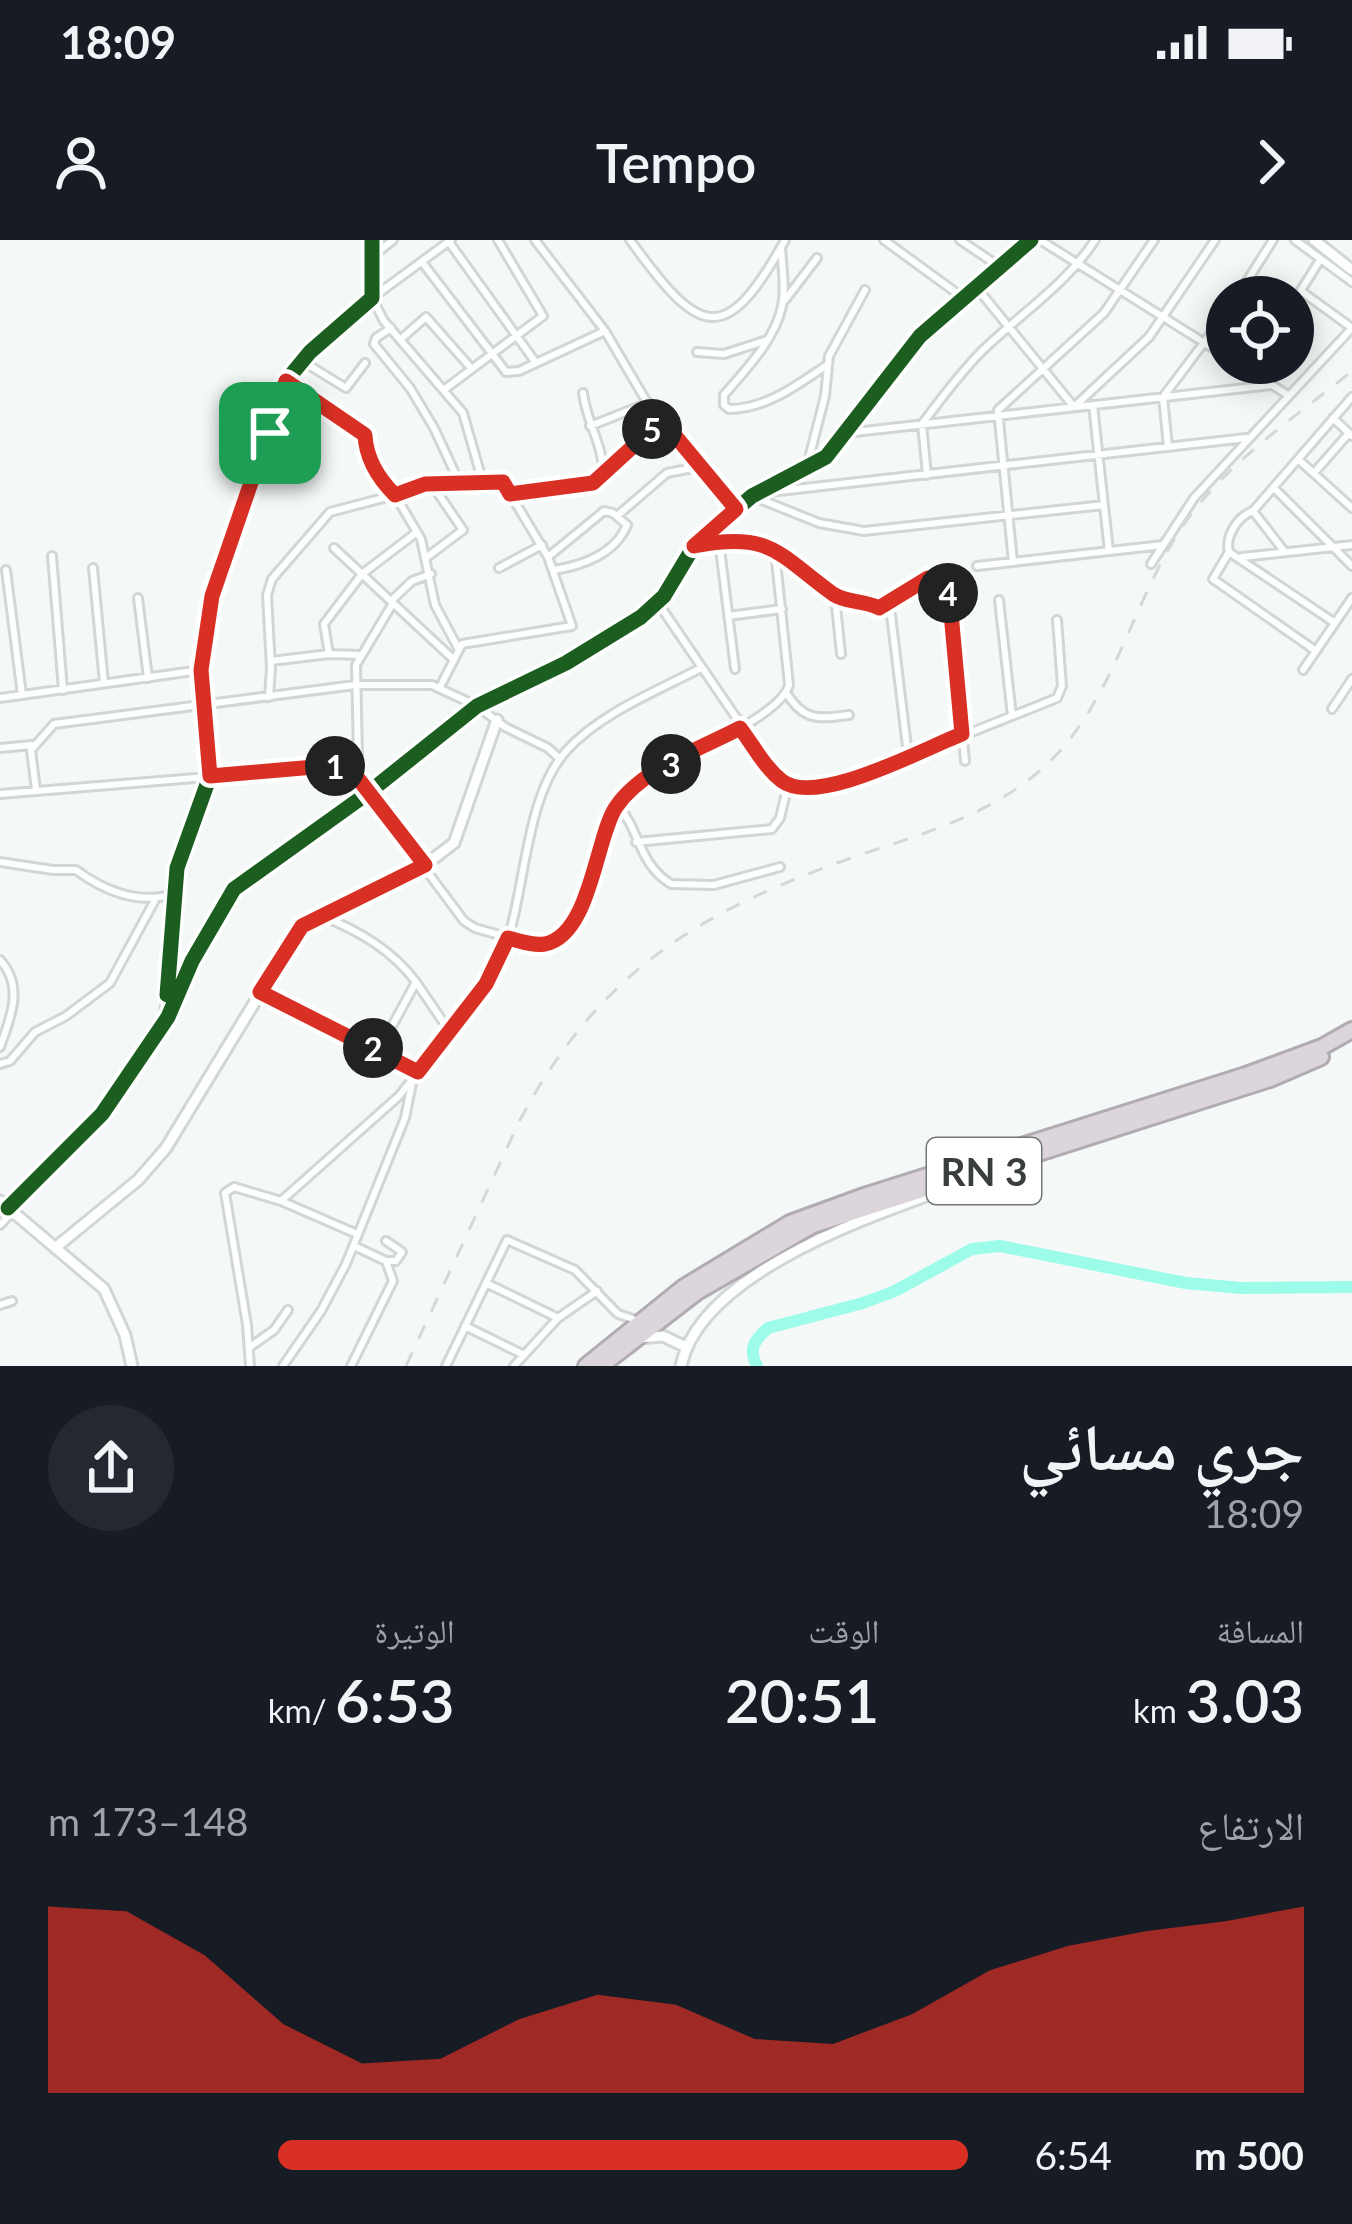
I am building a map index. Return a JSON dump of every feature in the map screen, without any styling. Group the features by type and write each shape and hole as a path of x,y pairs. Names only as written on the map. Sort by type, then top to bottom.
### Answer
{"highway":[{"name":"RN 3","path":"586,1366 638,1321 722,1262 821,1210 1226,1082 1322,1047 1352,1030"},
{"name":"RN 3","path":"601,1366 697,1292 813,1225 1270,1079 1352,1041"}],"street":[{"path":"372,240 372,298 391,328 465,416 484,483"},
{"path":"373,256 393,240"},
{"path":"445,388 543,314 497,240"},
{"path":"535,240 605,331 649,403 736,509"},
{"path":"630,240 677,297 694,312 712,318 735,310 754,294 783,244"},
{"path":"884,240 962,298"},
{"path":"960,240 1000,267"},
{"path":"1009,240 1027,244"},
{"path":"1040,240 1206,343"},
{"path":"927,475 922,424 956,379 1079,265 1096,240"},
{"path":"1012,562 997,416 1006,398 1104,314 1154,240"},
{"path":"1074,407 1132,356 1165,318 1215,240"},
{"path":"1251,276 1274,240"},
{"path":"1295,240 1352,282"},
{"path":"1314,240 1352,270"},
{"path":"163,1024 176,868 210,776 201,670 216,580 286,381 372,298 450,241 536,363"},
{"path":"783,244 783,302"},
{"path":"0,1225 7,1207 102,1114 182,992 199,948 234,889 368,793 477,706 566,663 658,603 694,546 755,495 826,457 904,352 1027,244"},
{"path":"817,258 783,302 767,339 724,395 724,405 729,409 766,402 827,365"},
{"path":"1310,276 1321,259"},
{"path":"422,262 506,372 605,331"},
{"path":"976,286 1074,407"},
{"path":"806,470 831,350 865,290"},
{"path":"1151,564 1194,498 1352,328 1314,301"},
{"path":"401,339 426,317 471,368"},
{"path":"391,328 374,344 410,388 460,484"},
{"path":"697,352 724,353 767,339"},
{"path":"1168,447 1163,397 1206,345"},
{"path":"302,361 346,388 365,363"},
{"path":"286,381 365,435 373,466 417,532 427,556 435,604 458,648"},
{"path":"846,433 1272,385 1288,395"},
{"path":"583,393 605,471"},
{"path":"1316,651 1213,579 1229,552 1236,525 1351,400"},
{"path":"590,426 649,403"},
{"path":"1094,405 1109,551"},
{"path":"1314,473 1351,435 1333,418"},
{"path":"510,494 593,483 662,420"},
{"path":"755,495 1246,438"},
{"path":"1299,460 1352,508"},
{"path":"617,516 667,473 698,467"},
{"path":"268,697 267,595 284,564 330,512 415,485 503,482 548,556 572,626 480,639 458,648 440,687"},
{"path":"427,556 463,530 432,484"},
{"path":"1274,488 1352,566"},
{"path":"755,495 819,523 852,530 1104,505"},
{"path":"548,556 604,511 617,516 627,529 599,557 553,570"},
{"path":"1253,511 1285,552"},
{"path":"329,654 324,624 362,574 417,532"},
{"path":"719,541 734,669"},
{"path":"694,546 745,542 775,550 835,596 891,615 908,755"},
{"path":"500,568 542,545"},
{"path":"977,566 1163,545"},
{"path":"1238,557 1352,545"},
{"path":"334,548 453,659"},
{"path":"775,550 787,694 802,716 849,715"},
{"path":"1229,552 1335,622"},
{"path":"52,556 63,690"},
{"path":"93,568 104,684"},
{"path":"6,570 22,695"},
{"path":"350,768 358,756 355,685 360,655 392,602 412,581 431,574"},
{"path":"879,608 928,578 948,580 965,761"},
{"path":"835,596 841,655"},
{"path":"137,598 148,678"},
{"path":"1303,670 1352,598"},
{"path":"999,600 1012,716"},
{"path":"658,603 774,773 804,788 834,786 1050,701 1061,692 1057,620"},
{"path":"728,616 782,609"},
{"path":"271,661 360,655"},
{"path":"284,1366 320,1311 353,1246 405,1118 412,1083 496,969 543,793 560,759 601,724 701,668"},
{"path":"0,698 201,670"},
{"path":"1332,709 1352,679"},
{"path":"0,748 34,745 64,720 355,685 440,687 560,759"},
{"path":"0,794 326,766 350,768 464,921 508,938 542,944 558,937 587,896 617,805 659,770 740,728 787,694"},
{"path":"55,1248 137,1180 166,1148 293,936 318,915 447,850 459,835 496,720"},
{"path":"34,745 36,790"},
{"path":"636,842 772,829 780,818 788,784"},
{"path":"617,805 626,814 636,842 671,884 714,885 780,867"},
{"path":"0,862 76,870 100,886 137,898 155,900 173,894"},
{"path":"0,1064 10,1061 35,1032 110,983 155,900"},
{"path":"318,915 397,958 450,1032"},
{"path":"0,960 12,976 14,995 0,1046"},
{"path":"379,1050 416,982"},
{"path":"260,992 418,1072"},
{"path":"281,1201 412,1083"},
{"path":"681,1366 686,1346 714,1306 827,1234 1017,1161"},
{"path":"250,1366 225,1192 234,1187 281,1201 357,1234"},
{"path":"7,1207 104,1288 125,1335 132,1366"},
{"path":"446,1366 509,1240 575,1270 618,1314 638,1321"},
{"path":"353,1246 386,1262 396,1261 402,1252 386,1241"},
{"path":"351,1366 390,1291 393,1274 386,1262"},
{"path":"485,1283 558,1318"},
{"path":"514,1366 558,1318 597,1291"},
{"path":"0,1306 12,1301"},
{"path":"250,1347 274,1330 288,1310"},
{"path":"465,1326 524,1355"},
{"path":"634,1339 663,1336 686,1346"}],"waterway":[{"path":"757,1366 754,1345 768,1328 895,1291 972,1249 1000,1246 1186,1283 1241,1288 1352,1287"}],"railway":[{"path":"406,1366 520,1120 551,1068 620,986 659,953 748,900 972,814 1036,774 1083,721 1161,563 1196,508 1259,445 1352,371"}],"cycle path":[{"path":"167,995 177,868 210,776 201,670 211,595 286,381 310,352 372,298 372,240"},
{"path":"8,1208 102,1114 168,1017 192,961 234,889 368,793 477,706 566,663 641,617 664,596 694,546 752,496 826,457 920,336 1031,240"}],"route":[{"path":"286,381 365,435 373,466 395,495 415,485 503,482 510,494 600,480 662,420 736,509 694,546 719,541 765,546 805,569 835,596 879,608 921,580 948,580 962,734 821,788 784,782 740,728 659,770 617,805 587,896 558,937 542,944 508,938 486,984 418,1072 260,992 302,926 425,865 350,768 210,776 201,670 207,618 216,580 270,433 286,381"}]}
